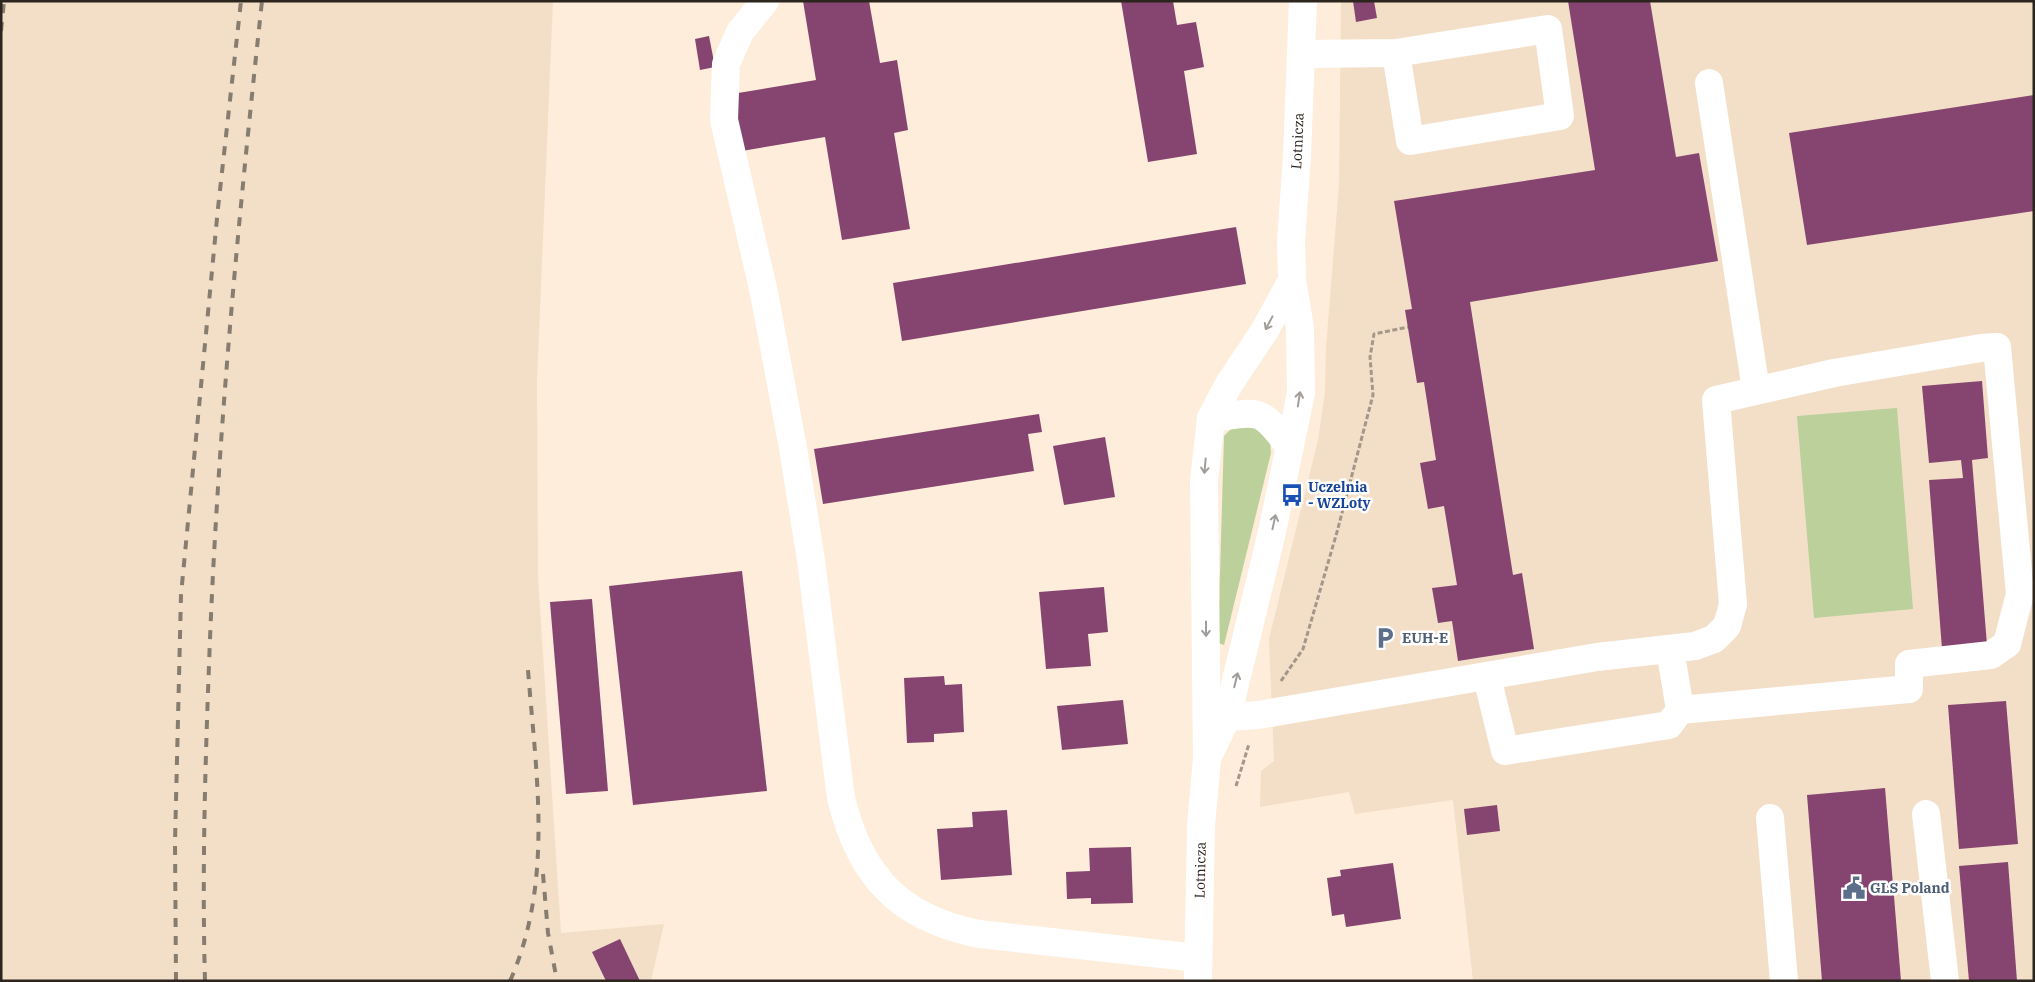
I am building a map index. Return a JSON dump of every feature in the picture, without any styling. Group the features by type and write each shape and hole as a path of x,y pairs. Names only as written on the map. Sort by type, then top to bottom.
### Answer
{"street":[{"path":"765,1 740,32 726,64 724,120 764,293 793,448 811,560 841,798 846,819 856,842 879,882 896,900 955,929 1198,969"},
{"name":"Lotnicza","path":"1207,758 1227,717 1272,532 1301,393 1300,328 1292,280 1291,242 1302,54 1303,1"},
{"path":"1302,54 1396,53 1548,29 1560,116 1410,141 1396,53"},
{"path":"1709,82 1756,390"},
{"name":"Lotnicza","path":"1198,969 1201,826 1207,758 1204,481 1212,418 1229,384 1265,330 1292,280"},
{"path":"1227,717 1258,715 1597,658 1695,646 1714,639 1727,626 1733,604 1716,400 1834,373 1981,348 1997,347 2020,594 2007,644 1991,655 1909,664 1909,689 1680,710"},
{"path":"1212,418 1252,412 1265,418 1290,447"},
{"path":"1486,676 1505,752 1669,725 1680,710 1670,648"},
{"path":"1926,814 1944,981"},
{"path":"1770,818 1784,981"}],"path":[{"path":"1234,794 1258,715 1303,649 1337,532 1373,395 1370,357 1374,334 1408,327"}],"shaded area":[{"path":"1,1 553,1 537,381 538,577 561,933 664,924 651,981 1,981"},
{"path":"1341,1 2034,1 2034,981 1473,981 1453,800 1355,814 1349,792 1260,807 1261,771 1274,761 1269,639 1318,440 1325,392 1326,348 1339,185"}],"green space":[{"path":"1897,408 1913,609 1814,618 1797,416"},
{"path":"1253,423 1270,441 1271,453 1224,645 1218,643 1224,436 1231,429"}],"building":[{"path":"803,1 869,1 880,63 897,60 908,130 894,133 910,229 842,240 825,137 736,152 726,95 816,80"},
{"path":"1121,1 1173,1 1177,25 1196,22 1204,67 1184,71 1197,154 1148,162"},
{"path":"1353,1 1374,1 1377,18 1356,22"},
{"path":"1568,1 1650,1 1676,157 1699,153 1718,261 1470,302 1513,575 1522,573 1534,649 1458,661 1452,621 1438,623 1432,588 1457,585 1444,506 1428,509 1420,463 1436,460 1424,382 1417,383 1405,310 1412,309 1394,201 1595,170"},
{"path":"709,36 715,67 700,70 695,39"},
{"path":"2034,95 2034,211 1807,245 1789,133"},
{"path":"1236,227 1246,284 902,341 893,283"},
{"path":"1982,381 1988,458 1972,460 1987,645 1942,649 1929,480 1963,478 1961,460 1929,463 1922,386"},
{"path":"1039,414 1042,432 1028,434 1034,471 823,504 814,449"},
{"path":"1105,437 1115,497 1064,505 1053,446"},
{"path":"742,571 767,791 633,805 609,586"},
{"path":"1104,587 1108,632 1088,634 1091,666 1046,669 1039,592"},
{"path":"592,599 608,791 566,794 550,602"},
{"path":"944,676 945,685 962,684 964,732 934,734 934,742 907,743 904,678"},
{"path":"1123,700 1128,744 1062,750 1057,706"},
{"path":"2006,701 2018,844 1959,849 1948,705"},
{"name":"GLS Poland","path":"1885,788 1901,981 1822,981 1807,795"},
{"path":"1497,805 1500,831 1467,835 1464,809"},
{"path":"1007,810 1012,875 941,880 937,829 973,827 972,812"},
{"path":"1131,847 1133,903 1091,904 1091,898 1067,899 1066,872 1090,871 1089,848"},
{"path":"2008,862 2017,981 1969,981 1959,866"},
{"path":"1393,863 1401,919 1346,927 1344,914 1332,916 1327,878 1341,876 1340,870"},
{"path":"620,939 640,981 606,981 592,952"}],"railway":[{"path":"1,31 4,1"},
{"path":"176,981 175,842 181,595 218,208 241,1"},
{"path":"205,981 205,783 217,499 237,250 262,1"},
{"path":"510,981 524,943 533,905 537,867 537,788 528,670"},
{"path":"543,874 548,933 557,981"}],"place":[{"name":"Uczelnia - WZLoty","path":"1292,495"},
{"name":"EUH-E","path":"1385,638"},
{"name":"GLS Poland","path":"1854,888"}]}
